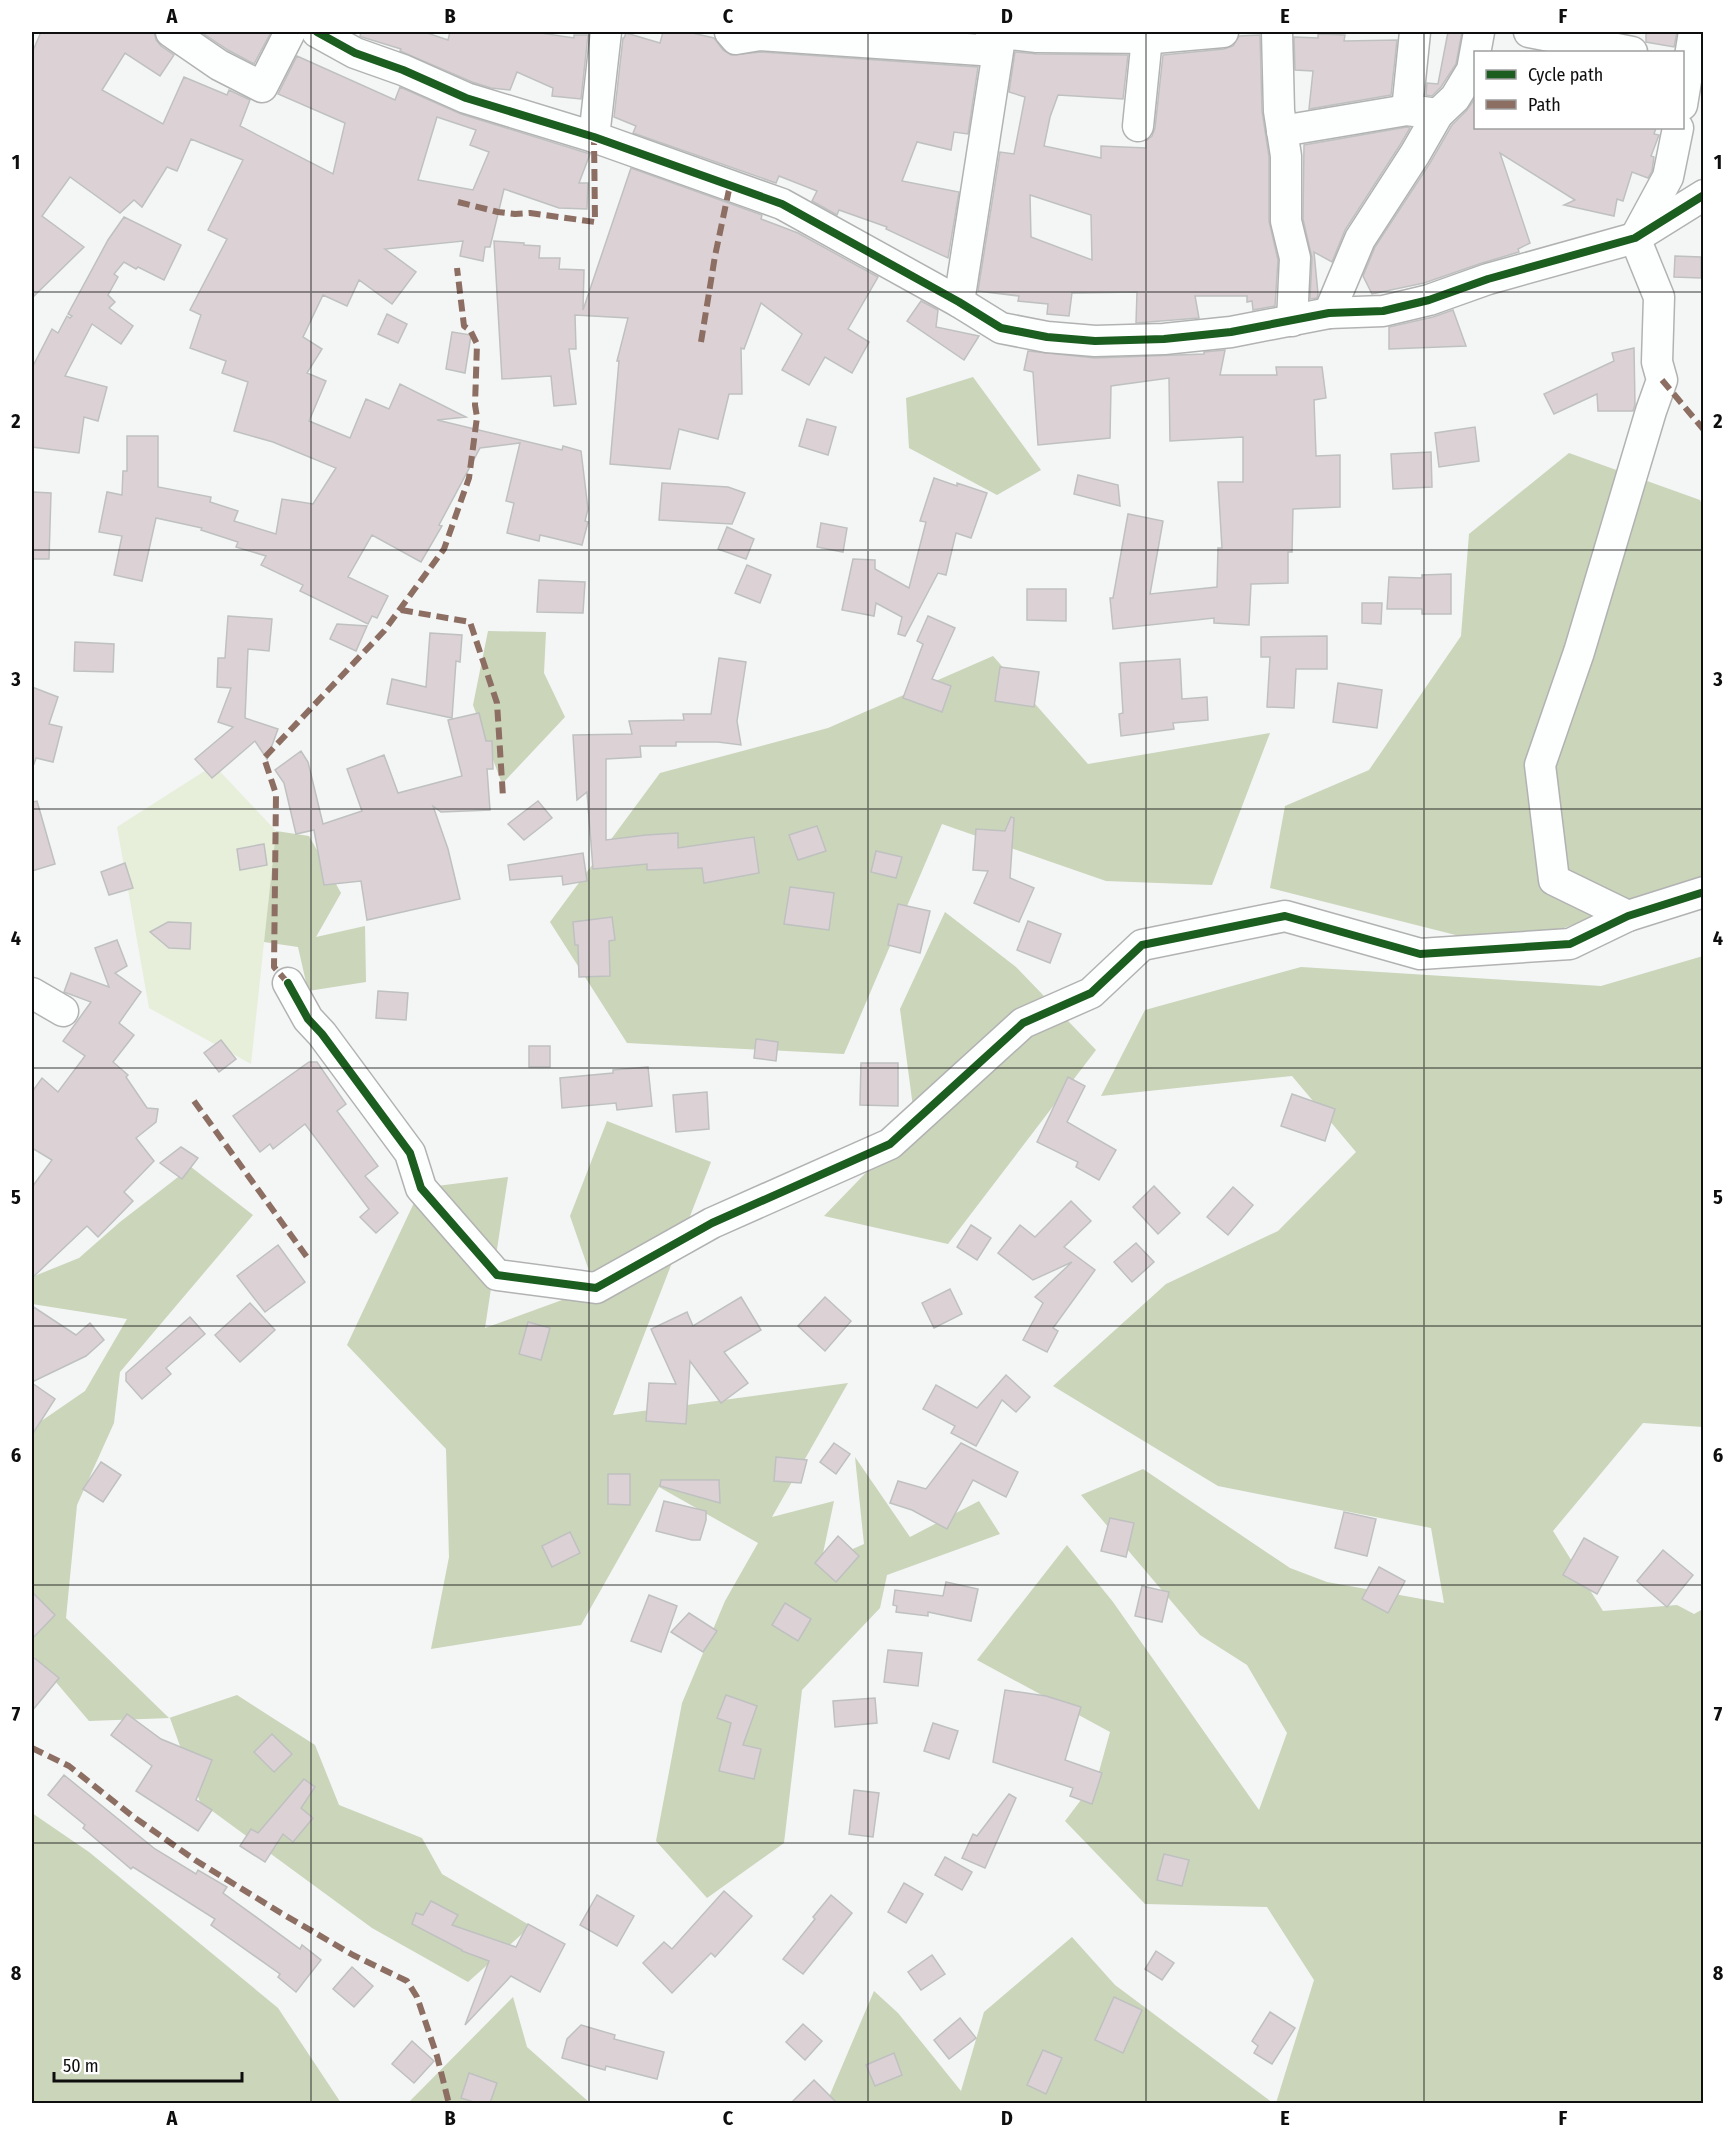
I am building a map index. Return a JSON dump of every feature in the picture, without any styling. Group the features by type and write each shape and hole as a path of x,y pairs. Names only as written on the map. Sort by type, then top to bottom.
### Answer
{"street":[{"path":"171,32 219,65 262,87 290,32"},
{"path":"317,32 355,53 403,70 474,101 594,137 782,204 959,302 1001,328 1047,337 1095,341 1164,339 1231,332 1329,313 1383,311 1429,300 1488,279 1635,238 1704,195"},
{"path":"594,137 606,32"},
{"path":"730,32 736,39 760,35 981,50 1001,32"},
{"path":"959,302 1001,32"},
{"path":"1001,32 1036,37 1223,32"},
{"path":"1277,32 1279,111 1286,156 1286,221 1295,258 1292,321"},
{"path":"1407,110 1415,32"},
{"path":"1476,51 1479,32"},
{"path":"1522,32 1626,51"},
{"path":"1684,91 1686,64 1694,32"},
{"path":"1137,36 1138,126"},
{"path":"1329,313 1360,239 1438,114 1455,98 1472,70 1474,59"},
{"path":"1282,131 1407,110 1438,114"},
{"path":"1635,238 1668,177 1678,129"},
{"path":"1628,916 1554,880 1540,765 1579,652 1662,380 1657,362 1659,297 1635,238"},
{"path":"288,983 308,1018 411,1153 421,1188 497,1275 596,1288 712,1223 890,1144 1023,1023 1091,993 1142,945 1285,916 1420,954 1570,944 1628,916 1704,892"},
{"path":"32,993 63,1011"}],"green space":[{"path":"973,377 1041,470 997,495 909,448 906,398"},
{"path":"1569,453 1700,500 1704,508 1703,879 1507,948 1270,888 1285,806 1369,770 1461,636 1469,534"},
{"path":"488,631 546,632 544,673 565,717 502,784 473,705"},
{"path":"993,656 1088,764 1270,733 1212,885 1106,881 942,824 844,1054 627,1043 550,922 660,773 828,728"},
{"path":"214,765 276,831 251,1064 149,1008 117,827"},
{"path":"276,831 309,836 341,893 316,937 365,926 366,982 308,991 298,947 264,942"},
{"path":"945,912 1016,967 1096,1050 948,1244 824,1216 915,1122 900,1009"},
{"path":"1703,956 1703,1427 1643,1423 1553,1531 1603,1611 1677,1605 1694,1614 1703,1609 1703,2103 1276,2103 1314,1980 1267,1907 1145,1904 1065,1821 1097,1779 1110,1732 977,1660 1067,1545 1113,1602 1259,1810 1287,1733 1247,1665 1200,1635 1081,1495 1143,1469 1290,1568 1327,1582 1444,1603 1431,1528 1218,1486 1053,1386 1166,1284 1278,1231 1356,1152 1292,1076 1101,1096 1145,1010 1301,967 1601,986"},
{"path":"607,1121 711,1162 613,1415 848,1383 772,1517 834,1501 821,1563 864,1544 855,1457 910,1537 979,1501 1000,1534 887,1575 880,1608 802,1690 784,1843 707,1898 656,1841 682,1703 725,1601 758,1543 659,1487 581,1625 431,1649 449,1557 446,1449 347,1345 421,1188 508,1177 485,1328 595,1288 570,1216"},
{"path":"191,1167 253,1215 120,1372 114,1423 77,1505 66,1618 169,1718 237,1695 315,1745 339,1805 422,1838 442,1874 531,1926 468,1982 372,1928 200,1802 170,1718 89,1721 32,1654 32,1423 37,1424 85,1391 127,1319 32,1304 32,1277 79,1258 120,1222"},
{"path":"32,1813 89,1852 278,2008 341,2103 32,2103"},
{"path":"1072,1937 1115,1985 1273,2103 826,2104 874,1991 898,2013 961,2091 984,2012"},
{"path":"513,1997 527,2047 590,2103 407,2104"}],"building":[{"path":"41,32 154,32 161,46 174,55 160,76 125,53 102,90 163,124 184,77 227,95 229,90 250,100 240,126 333,174 345,123 278,94 297,56 395,100 400,87 461,114 590,154 579,183 588,183 587,209 559,208 504,189 490,247 485,247 483,261 460,256 463,241 385,249 416,272 392,304 359,280 347,306 323,295 303,337 322,349 307,373 326,381 309,421 350,438 366,399 389,409 400,384 466,417 437,420 562,450 563,446 581,451 588,509 585,521 588,522 582,545 540,535 539,541 507,533 514,503 506,501 520,443 480,448 439,525 442,526 421,562 372,535 348,577 388,596 377,618 372,616 368,624 300,591 303,585 261,565 266,556 236,547 238,542 201,530 202,528 156,518 142,581 114,575 122,536 99,532 107,492 122,495 123,471 127,471 127,436 158,436 158,487 211,497 210,502 238,511 234,521 276,534 282,499 313,504 336,468 273,442 234,431 248,382 222,373 226,361 190,348 201,315 190,310 227,239 208,230 243,160 191,139 177,171 167,167 142,207 134,200 120,213 70,177 42,216 84,247 32,298 32,53","holes":["437,117 476,130 470,145 489,152 473,190 418,180"]},
{"path":"201,32 271,32 254,64"},
{"path":"361,32 424,32 448,40 450,32 534,32 574,38 574,35 588,35 581,99 552,96 553,88 517,72 510,90 491,88 400,51 401,49 362,37"},
{"path":"663,32 688,32 714,38 723,50 731,55 761,52 978,67 968,134 954,132 951,150 917,142 902,181 959,192 948,258 886,229 887,227 839,210 837,215 812,201 817,191 779,176 776,183 633,133 636,126 614,117 623,38 626,33 660,43"},
{"path":"1448,32 1462,32 1456,64 1441,87 1432,96 1426,95 1427,83 1438,84"},
{"path":"1646,32 1677,32 1674,47 1646,42"},
{"path":"1318,34 1345,35 1344,41 1397,40 1391,95 1309,109 1313,71 1295,70 1294,37 1318,38"},
{"path":"1260,35 1262,111 1269,157 1269,221 1278,260 1275,306 1253,310 1252,301 1247,302 1247,296 1195,296 1199,318 1136,323 1137,292 1072,293 1069,316 1047,314 1048,304 1018,301 1019,296 978,291 1000,152 1014,154 1025,97 1009,92 1015,52 1128,55 1123,99 1058,95 1050,117 1044,146 1101,158 1101,146 1146,148 1146,141 1152,136 1155,128 1163,55 1224,49 1233,46 1239,36","holes":["1030,195 1091,215 1092,260 1031,237"]},
{"path":"1474,100 1474,129 1656,129 1654,134 1659,135 1651,156 1654,157 1652,171 1648,178 1632,172 1623,201 1617,199 1614,216 1564,205 1575,200 1500,153 1530,243 1518,249 1519,252 1424,283 1372,294 1363,276 1375,247 1452,125"},
{"path":"1410,128 1400,145 1345,230 1332,262 1314,252 1318,294 1317,298 1310,299 1312,258 1303,219 1304,145"},
{"path":"631,168 762,215 761,219 798,233 878,277 848,329 869,342 852,373 825,357 809,385 782,370 802,334 761,303 744,349 741,348 742,394 729,394 718,439 679,429 670,469 610,464 619,361 617,361 628,318 575,315 576,349 569,349 576,404 554,406 551,376 502,379 494,241 540,246 539,258 560,258 559,269 584,270 583,310"},
{"path":"124,217 181,245 164,280 124,262 114,274 118,277 108,295 115,302 109,308 133,326 121,344 92,324 65,376 107,387 98,421 84,417 79,453 32,447 32,368 52,329 58,333 67,316 70,318 72,316 68,314 108,240"},
{"path":"1675,256 1701,257 1701,278 1674,277"},
{"path":"921,301 938,310 936,327 979,336 964,360 907,321"},
{"path":"1453,310 1466,346 1389,349 1389,327"},
{"path":"387,314 407,324 398,343 378,334"},
{"path":"452,332 471,335 465,373 446,369"},
{"path":"1634,348 1635,405 1633,411 1598,411 1597,394 1554,414 1544,394 1614,361 1612,353"},
{"path":"1225,350 1220,375 1277,375 1276,367 1322,367 1326,398 1314,400 1316,456 1340,455 1340,507 1293,509 1292,552 1288,552 1288,583 1251,584 1249,625 1214,623 1214,618 1113,629 1110,598 1113,598 1128,514 1163,521 1150,594 1217,587 1218,548 1222,548 1218,482 1243,482 1243,437 1170,441 1169,378 1111,386 1110,438 1038,445 1033,372 1024,370 1028,351 1095,358 1204,354 1204,352"},
{"path":"807,419 836,427 828,455 799,446"},
{"path":"1475,427 1479,461 1439,467 1435,433"},
{"path":"1431,452 1432,487 1393,489 1391,454"},
{"path":"1078,475 1118,485 1120,506 1074,494"},
{"path":"934,478 987,493 971,538 956,533 946,575 938,573 905,636 898,634 902,617 876,603 874,616 842,610 853,559 875,560 875,569 909,588 926,522 920,521"},
{"path":"662,483 728,487 745,493 732,524 659,520"},
{"path":"32,492 51,493 49,559 32,559"},
{"path":"821,523 847,528 843,552 817,547"},
{"path":"727,527 754,539 746,559 718,549"},
{"path":"747,565 771,575 760,603 735,593"},
{"path":"1451,574 1451,614 1422,614 1422,609 1387,609 1389,577 1422,578 1422,575"},
{"path":"539,580 585,582 583,613 537,612"},
{"path":"1027,589 1066,589 1066,621 1027,620"},
{"path":"1362,603 1382,603 1381,624 1362,623"},
{"path":"228,616 272,619 269,651 248,649 245,718 278,729 267,759 255,741 212,778 195,759 233,727 218,722 231,688 217,687 218,658 225,658"},
{"path":"928,616 955,628 932,679 951,686 942,712 903,698 923,644 917,641"},
{"path":"337,624 367,626 356,651 330,639"},
{"path":"430,633 462,635 460,662 456,661 452,718 387,704 392,679 426,687"},
{"path":"1327,636 1327,669 1296,669 1294,708 1267,707 1270,657 1261,657 1261,637"},
{"path":"75,642 114,644 113,672 74,671"},
{"path":"719,658 746,662 737,721 741,745 718,742 676,742 676,746 640,746 641,757 606,759 606,840 678,833 678,848 754,837 759,873 704,883 702,868 647,870 647,864 593,869 587,792 577,800 573,735 632,734 629,721 684,720 683,714 711,714"},
{"path":"1180,659 1182,699 1207,697 1208,720 1173,723 1174,729 1121,736 1119,714 1123,713 1120,663"},
{"path":"1000,667 1039,672 1034,707 995,701"},
{"path":"1338,683 1382,690 1377,728 1333,722"},
{"path":"32,687 58,697 49,724 62,727 53,762 36,758 34,764 32,763"},
{"path":"479,713 486,741 492,741 493,769 487,769 490,810 441,812 433,806 448,849 460,899 367,920 361,881 324,885 314,830 296,834 284,783 275,770 301,751 308,762 323,824 362,811 347,769 384,755 398,793 462,776 448,720"},
{"path":"37,801 55,864 32,871 32,802"},
{"path":"538,801 552,818 524,840 508,824"},
{"path":"1011,817 1014,818 1010,878 1034,888 1019,922 974,903 988,871 973,870 976,829 1005,831"},
{"path":"817,826 826,851 798,860 789,835"},
{"path":"264,844 267,865 240,870 237,849"},
{"path":"876,851 902,857 896,878 871,872"},
{"path":"583,853 587,881 563,885 562,876 510,880 508,865"},
{"path":"125,863 133,888 109,895 101,872"},
{"path":"790,887 834,893 829,930 784,924"},
{"path":"898,904 930,911 920,953 888,945"},
{"path":"612,917 615,940 609,941 610,976 579,977 578,945 575,945 573,922"},
{"path":"1028,921 1061,934 1050,963 1017,950"},
{"path":"168,922 191,923 190,949 169,948 150,932"},
{"path":"117,940 127,966 115,973 141,992 119,1023 134,1035 113,1062 128,1075 126,1077 147,1108 158,1109 156,1122 136,1138 154,1161 124,1192 133,1201 98,1237 87,1226 32,1278 32,1187 52,1160 32,1148 32,1092 42,1078 58,1092 85,1056 63,1041 91,1002 64,992 71,973 109,987 95,948"},
{"path":"378,991 408,993 406,1020 376,1018"},
{"path":"756,1039 778,1042 776,1061 754,1058"},
{"path":"221,1040 236,1059 219,1072 204,1053"},
{"path":"529,1046 550,1046 550,1067 529,1067"},
{"path":"309,1062 317,1062 346,1104 337,1111 378,1166 365,1176 398,1213 376,1233 360,1217 369,1209 305,1124 273,1149 270,1144 260,1152 233,1116"},
{"path":"861,1063 898,1063 898,1106 860,1105"},
{"path":"648,1067 652,1106 617,1110 616,1103 562,1108 560,1078"},
{"path":"1068,1077 1085,1086 1067,1122 1116,1150 1099,1180 1076,1167 1078,1162 1037,1142"},
{"path":"707,1092 709,1129 676,1132 673,1095"},
{"path":"1292,1094 1335,1109 1325,1141 1281,1126"},
{"path":"181,1147 198,1158 182,1179 160,1163"},
{"path":"1154,1186 1180,1213 1158,1234 1133,1207"},
{"path":"1233,1187 1253,1205 1228,1235 1207,1217"},
{"path":"1071,1201 1091,1221 1064,1247 1095,1270 1053,1328 1058,1331 1047,1352 1023,1340 1043,1303 1035,1297 1072,1262 1033,1280 998,1253 1020,1225 1035,1237"},
{"path":"971,1225 991,1238 977,1260 957,1247"},
{"path":"1136,1243 1154,1262 1132,1282 1114,1262"},
{"path":"278,1245 305,1282 265,1312 237,1276"},
{"path":"950,1289 962,1314 934,1328 922,1303"},
{"path":"741,1297 761,1330 724,1352 748,1383 721,1403 690,1361 686,1424 646,1421 649,1383 676,1384 651,1329 687,1312 693,1326"},
{"path":"825,1297 851,1321 825,1351 798,1326"},
{"path":"250,1303 275,1330 240,1362 215,1335"},
{"path":"32,1306 76,1335 90,1323 104,1340 86,1356 32,1382"},
{"path":"190,1317 205,1334 166,1368 171,1374 142,1399 126,1381 126,1373"},
{"path":"528,1322 550,1328 541,1360 519,1354"},
{"path":"1006,1375 1030,1397 1016,1412 1002,1400 976,1446 951,1433 955,1426 923,1409 936,1385 977,1408"},
{"path":"32,1383 55,1399 32,1435"},
{"path":"834,1443 850,1454 836,1474 820,1462"},
{"path":"961,1443 1018,1472 1006,1497 973,1480 947,1529 912,1510 890,1503 898,1481 926,1489"},
{"path":"776,1457 807,1460 801,1483 774,1481"},
{"path":"101,1462 121,1475 103,1502 83,1489"},
{"path":"608,1474 630,1474 630,1505 608,1504"},
{"path":"661,1480 719,1480 720,1503 660,1486"},
{"path":"664,1501 706,1511 706,1520 700,1540 656,1531"},
{"path":"1344,1512 1376,1519 1367,1556 1335,1548"},
{"path":"1110,1518 1134,1523 1126,1557 1101,1551"},
{"path":"570,1532 580,1553 552,1567 542,1546"},
{"path":"838,1536 859,1556 836,1582 815,1563"},
{"path":"1584,1538 1618,1557 1597,1594 1563,1575"},
{"path":"1663,1550 1693,1575 1667,1607 1637,1581"},
{"path":"1379,1567 1405,1581 1388,1613 1362,1599"},
{"path":"946,1582 978,1589 971,1621 928,1612 928,1616 896,1612 897,1606 893,1605 895,1590 943,1596"},
{"path":"1142,1586 1169,1592 1162,1622 1135,1616"},
{"path":"32,1592 55,1615 32,1639"},
{"path":"649,1595 677,1606 661,1652 631,1641"},
{"path":"785,1603 811,1619 798,1641 772,1625"},
{"path":"689,1613 717,1631 703,1652 671,1632"},
{"path":"888,1650 922,1653 918,1686 884,1682"},
{"path":"32,1656 59,1678 32,1711"},
{"path":"1005,1690 1046,1696 1081,1707 1065,1760 1102,1773 1092,1804 1070,1796 1073,1788 993,1762"},
{"path":"726,1695 757,1706 743,1745 761,1749 754,1779 719,1771 731,1723 717,1718"},
{"path":"875,1698 877,1723 835,1727 833,1701"},
{"path":"127,1714 161,1739 212,1760 196,1800 212,1810 198,1831 136,1791 152,1766 111,1735"},
{"path":"933,1723 958,1731 949,1759 924,1751"},
{"path":"272,1734 292,1754 274,1772 254,1752"},
{"path":"64,1775 155,1849 196,1874 198,1870 227,1887 223,1893 300,1949 302,1945 321,1960 296,1992 278,1977 280,1974 211,1925 215,1919 133,1867 131,1869 83,1828 85,1825 48,1795"},
{"path":"304,1779 315,1787 301,1808 313,1818 293,1842 283,1834 265,1862 240,1846 251,1829 258,1833"},
{"path":"854,1790 879,1793 873,1837 849,1834"},
{"path":"1009,1794 1016,1798 985,1868 962,1858 973,1834 977,1836"},
{"path":"1164,1854 1189,1860 1182,1886 1157,1880"},
{"path":"945,1857 972,1872 962,1890 935,1875"},
{"path":"904,1883 923,1894 906,1923 888,1912"},
{"path":"724,1891 752,1916 715,1957 711,1953 672,1993 643,1963 664,1942 672,1949"},
{"path":"597,1895 634,1916 617,1946 580,1925"},
{"path":"831,1895 852,1913 803,1974 783,1959"},
{"path":"431,1901 458,1915 452,1925 516,1947 528,1924 565,1944 540,1992 511,1976 465,2025 489,1961 462,1951 412,1924 416,1913 423,1915"},
{"path":"1156,1951 1174,1963 1162,1980 1145,1969"},
{"path":"932,1955 945,1974 921,1990 908,1972"},
{"path":"352,1967 373,1986 354,2007 333,1989"},
{"path":"1114,1997 1142,2010 1123,2053 1095,2040"},
{"path":"1270,2012 1295,2028 1272,2064 1254,2053 1258,2046 1252,2041"},
{"path":"960,2018 976,2038 949,2059 934,2040"},
{"path":"803,2024 822,2041 805,2060 786,2042"},
{"path":"581,2025 615,2035 614,2039 664,2052 657,2079 606,2066 605,2070 562,2058 567,2039"},
{"path":"412,2041 434,2061 414,2083 392,2064"},
{"path":"1043,2050 1062,2058 1046,2094 1027,2085"},
{"path":"894,2053 902,2075 875,2086 866,2065"},
{"path":"469,2073 497,2083 490,2103 477,2103 461,2098"},
{"path":"814,2080 837,2103 791,2103"}],"marked path":[{"path":"458,202 498,212 530,213 595,222 594,137"},
{"path":"701,342 715,256 730,185"},
{"path":"288,983 274,967 276,794 264,758 384,631 444,549 469,478 477,417 475,405 477,344 470,330 464,326 457,268"},
{"path":"1662,380 1704,430"},
{"path":"401,610 470,622 497,703 503,797"},
{"path":"194,1101 309,1260"},
{"path":"32,1748 69,1766 131,1815 195,1860 353,1955 407,1981 417,1997 437,2056 449,2104"}],"cycle path":[{"path":"317,32 355,53 403,70 466,98 594,137 782,204 959,302 1001,328 1047,337 1095,341 1164,339 1231,332 1329,313 1383,311 1429,300 1488,279 1635,238 1704,195"},
{"path":"288,983 308,1019 322,1034 410,1153 421,1188 497,1275 596,1288 712,1223 890,1144 1023,1023 1091,993 1142,945 1285,916 1420,954 1570,944 1628,916 1704,892"}]}
